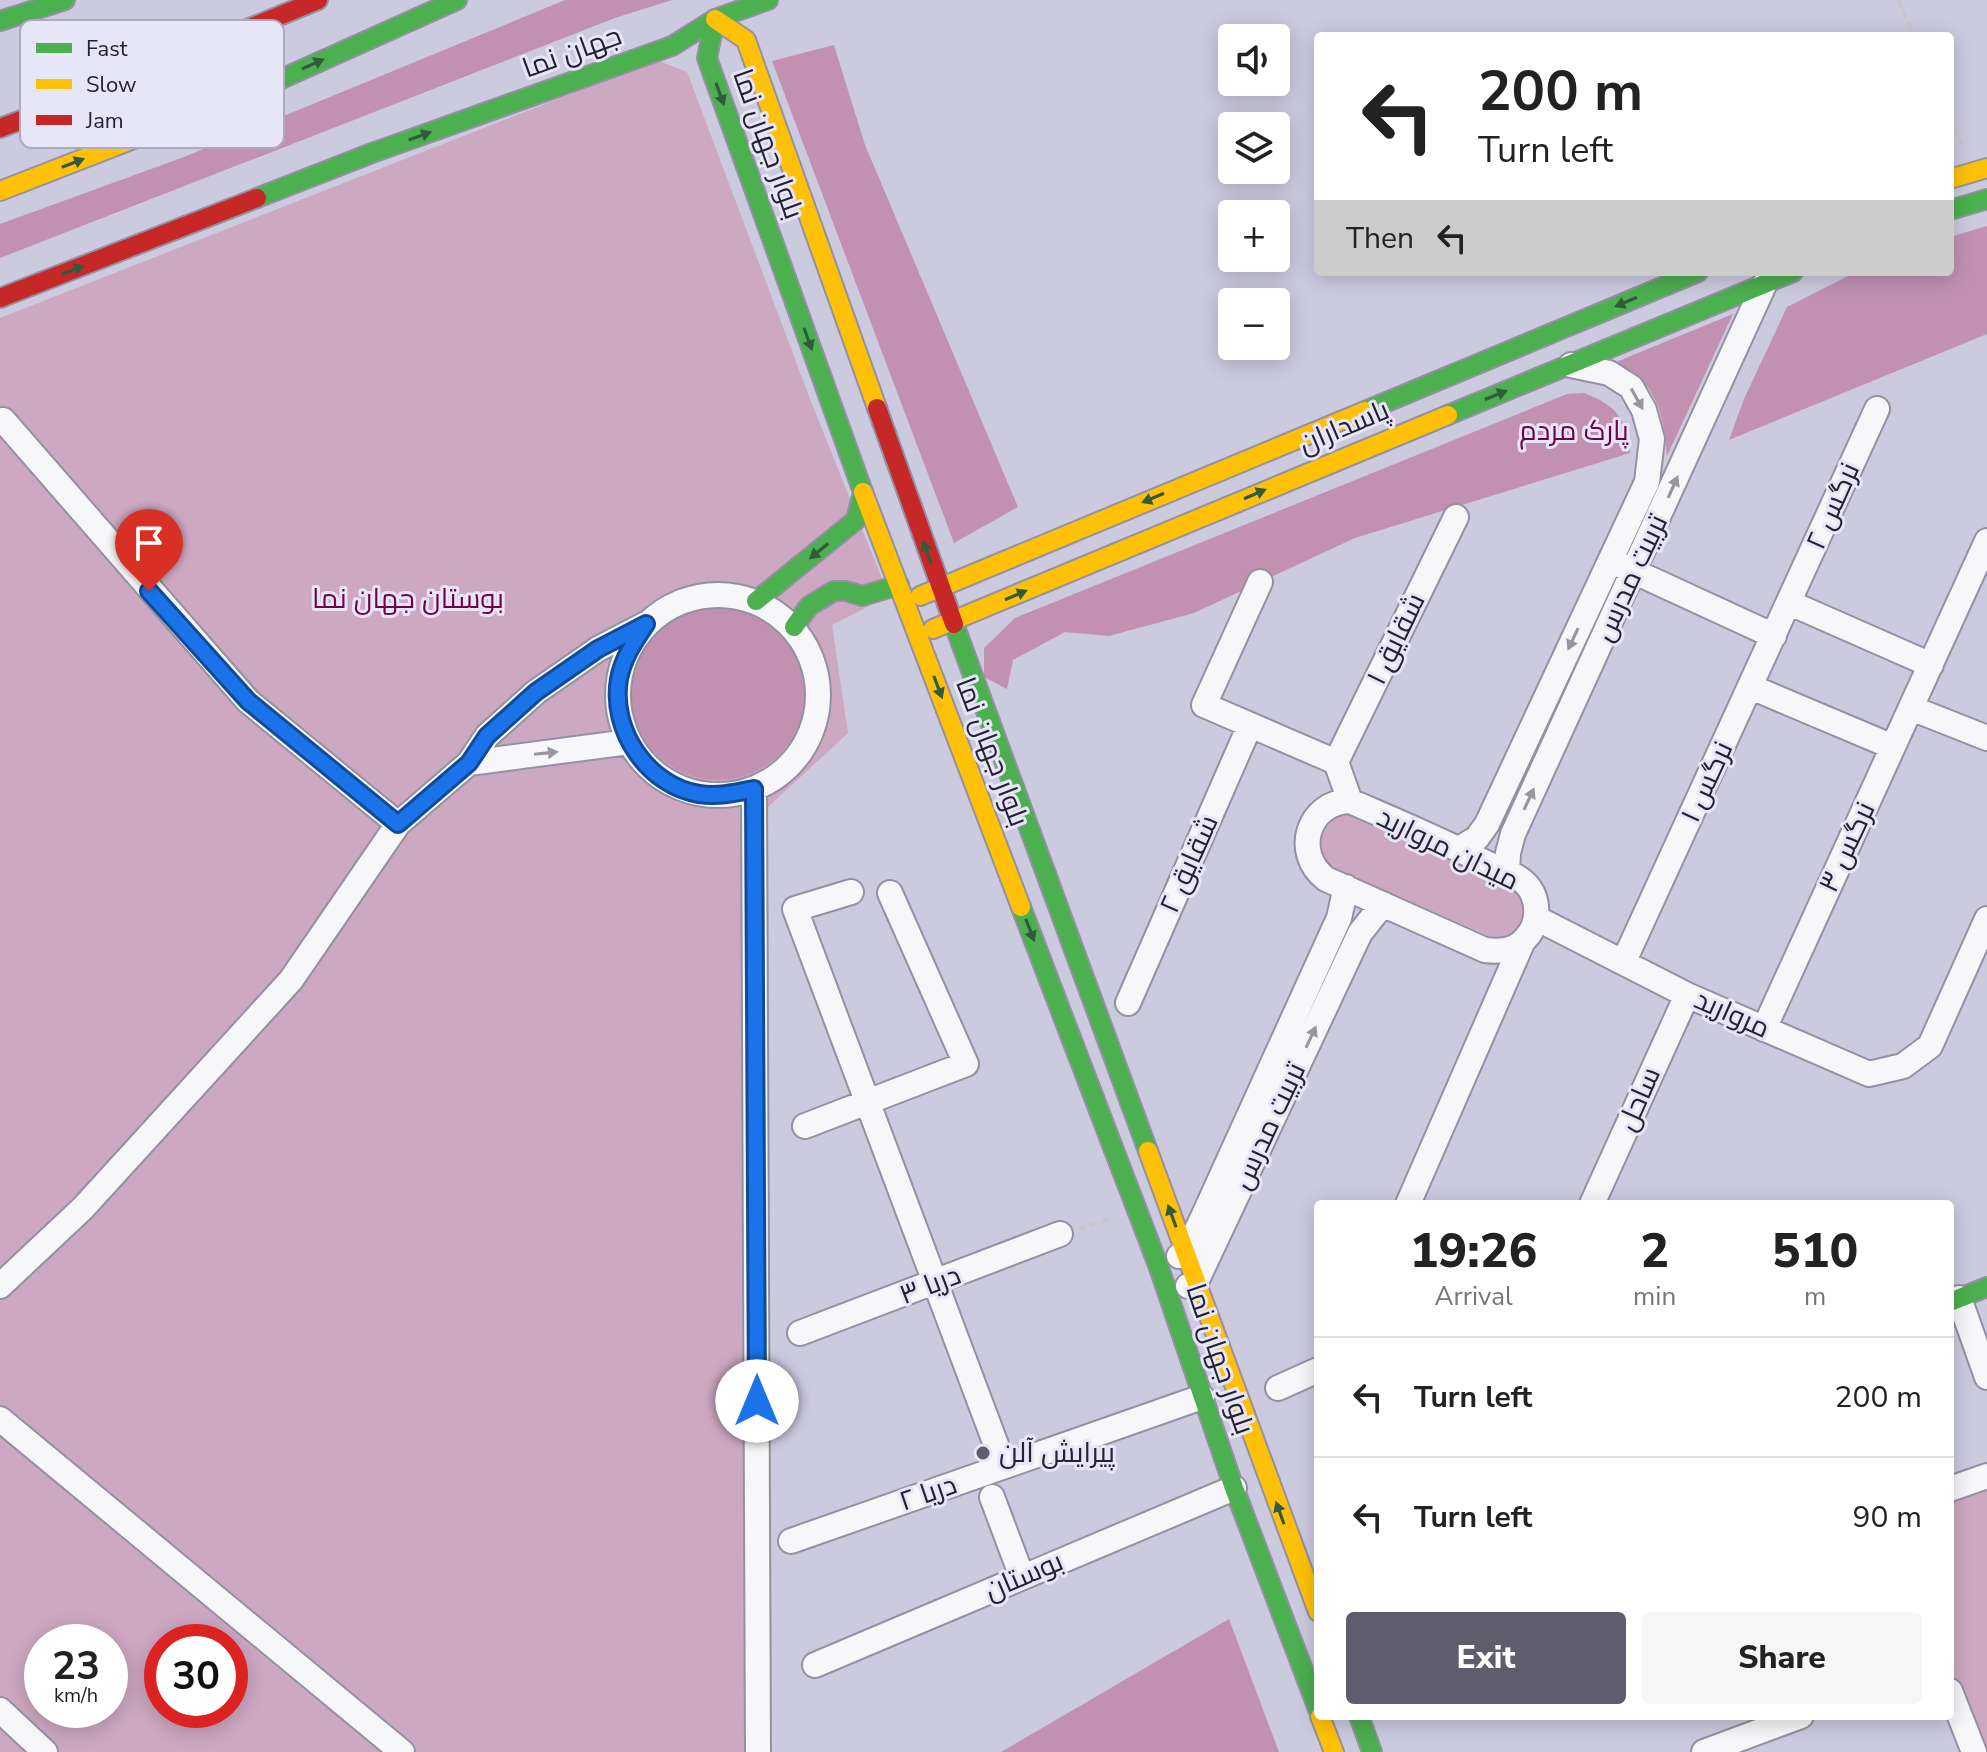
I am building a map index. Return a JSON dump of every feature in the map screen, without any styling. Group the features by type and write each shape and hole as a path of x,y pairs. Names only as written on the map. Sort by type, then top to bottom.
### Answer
{"main road":[{"path":"0,21 65,0"},
{"path":"269,20 318,0"},
{"path":"284,77 457,0"},
{"path":"679,22 715,19 768,0"},
{"name":"جهان نما","path":"0,298 372,153 672,46 715,19"},
{"name":"بلوار جهان نما","path":"1314,1598 1299,1546 1185,1254 940,587 746,40 715,19 707,58 863,492 1158,1265 1234,1488 1314,1698"},
{"name":"جهان نما","path":"0,280 506,86"},
{"path":"0,128 20,121"},
{"path":"0,191 113,148"},
{"path":"1954,178 1981,170"},
{"path":"1954,209 1987,199"},
{"name":"پاسداران","path":"794,627 809,606 834,591 862,596 902,594 940,587 1688,276"},
{"name":"پاسداران","path":"918,636 1784,276"},
{"path":"1408,392 1419,426"},
{"path":"756,601 856,520 863,492"},
{"path":"1955,1300 1987,1287"},
{"path":"1261,1559 1299,1546"},
{"path":"1322,1720 1334,1752"},
{"path":"1360,1720 1372,1752"}],"street":[{"name":"تربیت مدرس","path":"1507,873 1513,834 1764,285"},
{"name":"تربیت مدرس","path":"1459,849 1477,838 1487,824 1647,482 1652,439 1644,410 1631,387 1609,373 1571,365"},
{"name":"نرگس ۲","path":"1790,603 1877,409"},
{"path":"3,420 248,701 398,824"},
{"name":"شقایق ۱","path":"1336,762 1456,517"},
{"name":"نرگس ۳","path":"1764,1029 1987,541"},
{"path":"1610,560 1774,636"},
{"path":"1260,582 1204,705 1336,762 1350,801"},
{"path":"0,1286 83,1208 291,980 398,824 469,763 487,736 536,692 598,649 646,624 669,606 697,596 727,594 756,601 777,612 794,627 809,651 818,677 819,705 812,732 789,766 779,776 754,789 726,796 697,794 669,783 646,766 629,742 619,712 618,681 628,650 646,624"},
{"path":"1790,603 1931,665"},
{"name":"نرگس ۱","path":"1624,961 1790,603"},
{"path":"1751,687 1893,747"},
{"path":"1911,708 1987,738"},
{"name":"شقایق ۲","path":"1128,1003 1250,725"},
{"path":"469,763 629,742"},
{"path":"754,789 758,1752"},
{"name":"میدان مروارید","path":"1350,801 1459,849 1523,881 1532,891 1536,918 1532,931 1512,948 1498,952 1485,950 1346,887 1316,871 1306,850 1307,838 1318,816 1337,802 1350,801"},
{"name":"تربیت مدرس","path":"1185,1254 1339,918 1346,887"},
{"path":"851,892 795,909 1004,1466"},
{"path":"805,1126 966,1064 890,893"},
{"name":"تربیت مدرس","path":"1196,1282 1360,933 1383,904"},
{"name":"مروارید","path":"1536,918 1687,995 1869,1074 1903,1066 1930,1046 1987,919"},
{"path":"1410,1200 1523,941"},
{"name":"ساحل","path":"1594,1200 1687,995"},
{"name":"دریا ۳","path":"800,1333 1060,1234"},
{"path":"1158,1265 1185,1254"},
{"path":"1168,1295 1196,1282"},
{"path":"1955,1300 1987,1377"},
{"path":"1278,1388 1314,1372"},
{"name":"دریا ۲","path":"791,1541 1202,1397"},
{"path":"0,1419 402,1752"},
{"path":"1954,1488 1987,1476"},
{"name":"بوستان","path":"815,1665 1234,1488"},
{"path":"992,1497 1022,1577"},
{"path":"1954,1701 1974,1752"},
{"path":"0,1710 45,1752"},
{"path":"1704,1752 1790,1720"}],"path":[{"path":"1898,0 1912,32"},
{"path":"1954,123 1981,170"},
{"path":"1060,1234 1138,1212"}],"green space":[{"path":"565,0 672,0 615,18 284,147 284,116"},
{"path":"834,45 865,145 1018,507 954,543 772,61"},
{"name":"بوستان جهان نما","path":"657,60 687,72 810,399 889,596 832,625 848,733 743,830 742,1221 751,1752 0,1752 0,318"},
{"path":"206,148 282,148 0,258 0,224"},
{"path":"1987,226 1987,334 1729,440 1744,399 1787,307 1848,276 1954,276 1954,236"},
{"path":"1733,314 1667,456 1656,401 1641,380 1616,362"},
{"name":"پارک مردم","path":"1584,393 1605,403 1618,415 1630,453 1355,538 1194,613 1109,636 1065,632 1013,660 1007,689 984,677 984,648 1015,618 1567,394"},
{"path":"718,606 751,613 780,631 798,660 805,693 798,726 780,755 751,773 718,780 685,773 656,755 638,726 631,693 638,660 656,631 685,613"},
{"path":"1344,813 1353,814 1513,888 1519,896 1523,913 1517,928 1511,933 1492,937 1331,867 1321,853 1321,837 1330,823"},
{"path":"1987,1489 1987,1752 1980,1752 1954,1685 1954,1502"},
{"path":"1229,1619 1279,1752 1001,1752"}],"traffic: fast":[{"path":"0,21 65,0"},
{"path":"284,78 457,0"},
{"path":"257,198 372,153 672,46 715,19 768,0"},
{"path":"715,19 707,58 863,492"},
{"path":"1954,209 1987,199"},
{"path":"1365,411 1688,276"},
{"path":"1448,415 1783,276"},
{"path":"756,601 856,520 863,492"},
{"path":"794,627 809,606 834,591 862,596 899,585"},
{"path":"954,624 1148,1151"},
{"path":"1021,907 1158,1265 1234,1488 1314,1698"},
{"path":"1954,1300 1987,1287"},
{"path":"1360,1720 1372,1752"}],"traffic: slow":[{"path":"715,19 746,40 877,408"},
{"path":"0,191 111,148"},
{"path":"1954,178 1987,168"},
{"path":"920,596 1365,411"},
{"path":"933,629 1448,415"},
{"path":"863,492 1021,907"},
{"path":"1148,1151 1314,1601"},
{"path":"1322,1720 1334,1752"}],"traffic: jam":[{"path":"269,20 318,0"},
{"path":"0,128 20,121"},
{"path":"0,298 257,198"},
{"path":"877,408 954,624"}],"place":[{"name":"پیرایش آلن","path":"983,1453"}],"route":[{"path":"149,591 248,701 398,824 469,763 487,736 536,692 598,649 646,624 628,650 618,681 619,712 629,742 646,766 669,783 697,794 726,796 754,789 757,1401"}]}
